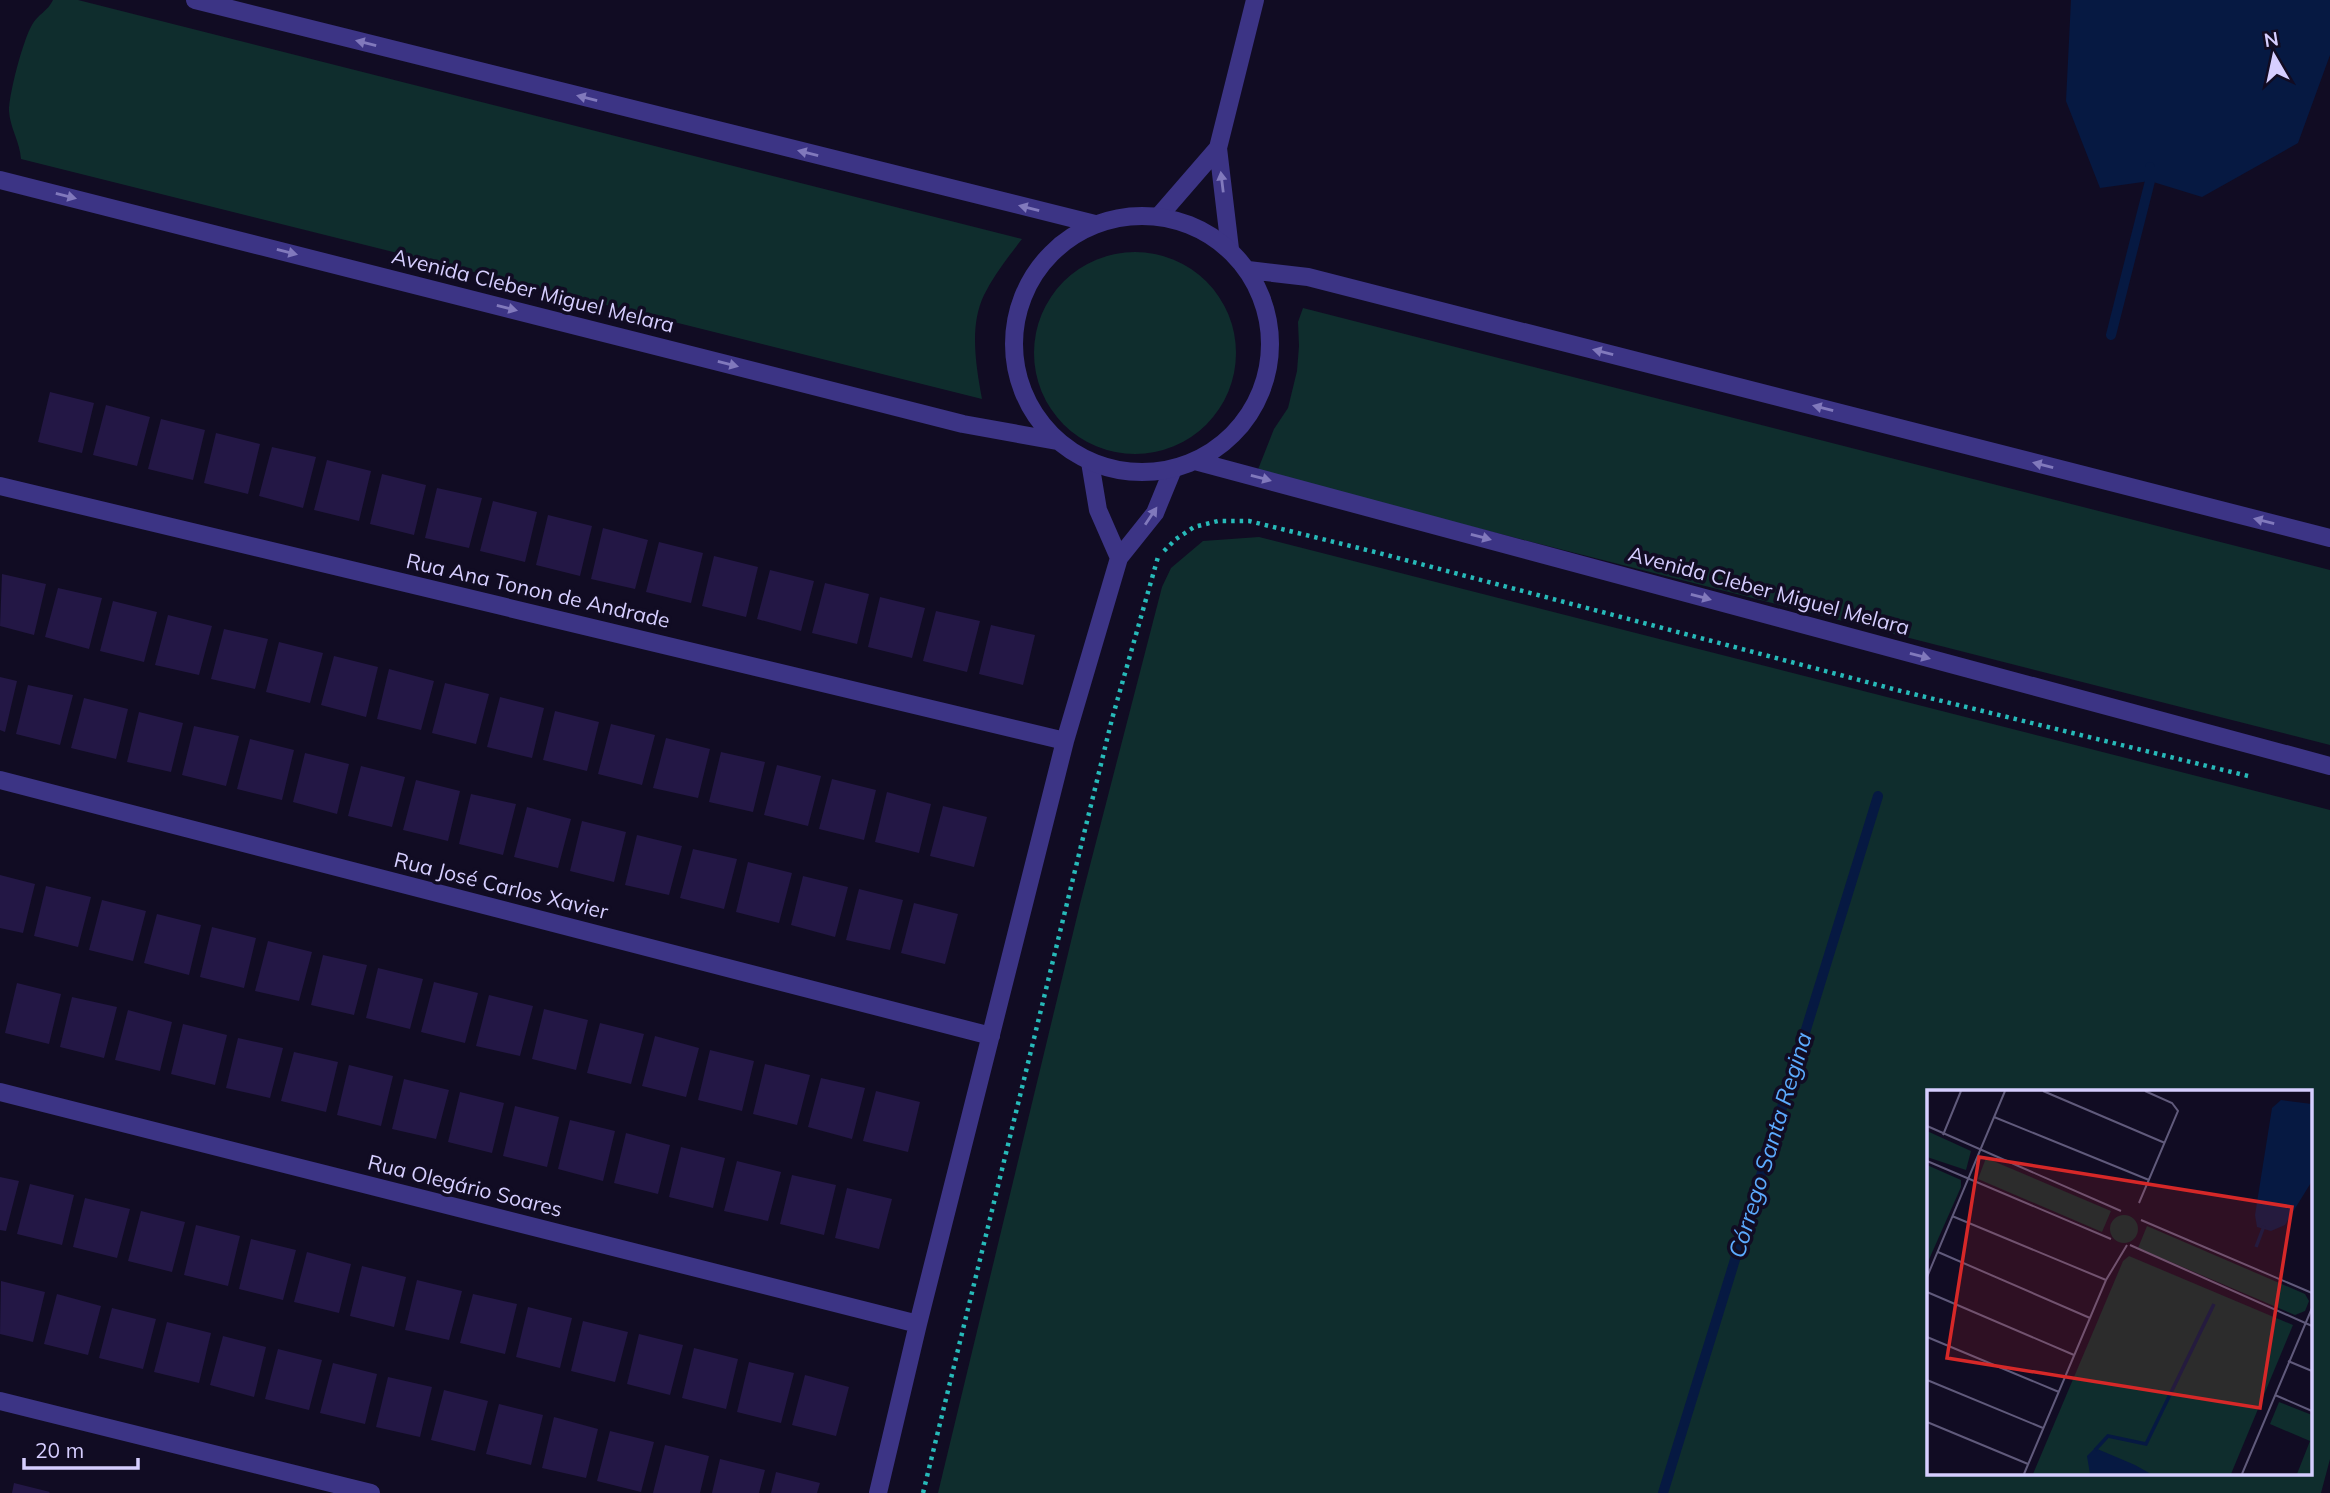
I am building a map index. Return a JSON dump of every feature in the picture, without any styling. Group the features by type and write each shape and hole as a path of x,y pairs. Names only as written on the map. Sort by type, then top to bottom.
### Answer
{"street":[{"path":"195,0 1095,224"},
{"path":"1230,249 1218,148 1255,0"},
{"path":"1159,216 1218,148"},
{"name":"Avenida Cleber Miguel Melara","path":"0,180 963,424 1057,441"},
{"path":"1127,216 1159,216 1198,227 1230,249 1248,270 1265,303 1272,340 1267,378 1252,412 1227,440 1195,461 1173,469 1126,471 1090,462 1057,441 1032,412 1017,377 1013,340 1019,304 1036,270 1062,243 1095,224 1127,216"},
{"path":"1248,270 1308,277 2330,538"},
{"name":"Avenida Cleber Miguel Melara","path":"1195,461 2330,766"},
{"path":"1090,462 1098,510 1119,558"},
{"path":"877,1493 1065,741 1119,558 1155,513 1173,469"},
{"name":"Rua Ana Tonon de Andrade","path":"0,486 1065,741"},
{"name":"Rua José Carlos Xavier","path":"0,780 991,1036"},
{"name":"Rua Olegário Soares","path":"0,1092 918,1324"},
{"path":"0,1401 371,1493"}],"path":[{"path":"923,1493 1116,705 1157,558 1176,539 1194,527 1218,521 1249,521 1379,552 1897,690 2251,777"}],"green space":[{"path":"53,0 78,0 1022,239 992,280 979,307 975,346 982,399 21,159 9,111 11,92 28,32"},
{"path":"1135,252 1155,254 1173,260 1191,269 1206,282 1219,297 1228,315 1234,333 1234,373 1228,391 1219,409 1206,424 1191,437 1173,446 1155,452 1135,454 1115,452 1097,446 1079,437 1064,424 1051,409 1042,391 1036,373 1034,353 1036,333 1042,315 1051,297 1064,282 1079,269 1097,260 1115,254"},
{"path":"1303,308 2330,570 2330,745 1257,472 1274,429 1288,408 1297,371 1298,322"},
{"path":"1259,537 2330,810 2330,1459 2321,1493 938,1493 1080,904 1162,587 1171,568 1203,541"}],"water":[{"path":"2071,0 2330,0 2330,55 2298,143 2202,197 2150,181 2100,188 2066,101"}],"building":[{"path":"50,392 94,403 82,453 38,442"},
{"path":"106,405 150,417 137,466 93,455"},
{"path":"161,419 205,430 193,480 148,469"},
{"path":"216,433 260,444 248,494 204,483"},
{"path":"272,447 316,457 303,508 259,496"},
{"path":"327,460 371,471 359,521 314,510"},
{"path":"382,474 426,485 414,535 370,524"},
{"path":"437,488 482,498 469,548 425,538"},
{"path":"493,501 537,512 525,562 480,551"},
{"path":"548,515 592,526 580,576 536,565"},
{"path":"603,528 648,540 635,589 591,579"},
{"path":"659,542 703,553 691,603 646,592"},
{"path":"714,556 758,567 746,617 702,606"},
{"path":"770,570 814,581 801,631 757,619"},
{"path":"2,574 46,584 34,635 0,626"},
{"path":"825,583 869,594 857,644 812,633"},
{"path":"58,588 102,598 89,649 45,637"},
{"path":"880,597 925,608 912,658 868,647"},
{"path":"113,601 157,612 144,662 100,651"},
{"path":"936,611 980,621 967,672 923,661"},
{"path":"168,615 212,626 199,675 155,665"},
{"path":"991,625 1035,635 1023,685 979,674"},
{"path":"224,629 268,639 255,689 211,679"},
{"path":"279,642 323,653 310,703 266,692"},
{"path":"334,656 378,667 366,717 321,705"},
{"path":"389,669 434,681 421,730 377,719"},
{"path":"0,677 17,681 5,732 0,730"},
{"path":"445,683 489,694 476,744 432,733"},
{"path":"28,685 73,695 60,745 16,734"},
{"path":"500,697 544,708 532,758 487,747"},
{"path":"84,698 128,709 116,759 71,748"},
{"path":"555,711 599,722 587,771 543,760"},
{"path":"139,712 183,723 171,772 127,762"},
{"path":"611,724 655,735 642,785 598,774"},
{"path":"194,726 239,736 226,786 182,775"},
{"path":"666,738 710,749 698,798 653,788"},
{"path":"250,739 294,750 282,800 237,789"},
{"path":"721,752 765,762 753,812 709,802"},
{"path":"305,753 349,764 337,814 293,802"},
{"path":"777,765 821,776 808,826 764,815"},
{"path":"361,766 405,777 392,827 348,816"},
{"path":"832,779 876,790 864,840 819,829"},
{"path":"416,780 460,791 448,841 403,830"},
{"path":"887,792 931,804 919,853 875,842"},
{"path":"471,794 516,804 503,855 459,844"},
{"path":"943,806 987,817 974,867 930,856"},
{"path":"527,807 571,819 558,868 514,857"},
{"path":"582,821 626,832 614,882 570,871"},
{"path":"637,835 682,846 669,895 625,885"},
{"path":"693,849 737,859 724,909 680,898"},
{"path":"748,862 792,873 779,923 736,912"},
{"path":"0,875 35,884 23,933 0,928"},
{"path":"803,876 848,887 835,937 791,925"},
{"path":"46,886 91,897 78,947 34,936"},
{"path":"859,889 903,900 890,950 846,940"},
{"path":"102,900 146,911 133,961 89,950"},
{"path":"914,903 958,914 945,964 901,953"},
{"path":"157,914 201,925 189,975 144,963"},
{"path":"212,927 256,938 244,988 200,977"},
{"path":"268,941 312,952 299,1001 255,991"},
{"path":"323,955 367,965 354,1015 311,1005"},
{"path":"378,968 423,979 410,1029 366,1018"},
{"path":"434,982 478,993 465,1043 421,1032"},
{"path":"17,983 61,994 49,1044 5,1033"},
{"path":"489,995 533,1006 520,1056 476,1046"},
{"path":"72,997 117,1007 104,1058 60,1047"},
{"path":"544,1009 588,1020 576,1070 532,1059"},
{"path":"128,1010 172,1022 160,1071 115,1060"},
{"path":"600,1023 644,1034 631,1084 587,1073"},
{"path":"183,1024 227,1035 215,1085 171,1074"},
{"path":"655,1036 699,1048 686,1097 642,1086"},
{"path":"238,1038 283,1048 270,1098 226,1088"},
{"path":"710,1050 754,1061 742,1111 698,1100"},
{"path":"294,1052 338,1062 326,1112 281,1101"},
{"path":"765,1064 810,1075 797,1125 753,1114"},
{"path":"349,1065 393,1076 381,1126 337,1115"},
{"path":"821,1078 865,1088 852,1139 808,1127"},
{"path":"404,1079 449,1090 436,1139 392,1129"},
{"path":"876,1091 920,1102 908,1152 863,1141"},
{"path":"460,1092 504,1103 492,1153 448,1142"},
{"path":"515,1106 559,1117 547,1167 503,1156"},
{"path":"570,1120 615,1131 603,1181 558,1169"},
{"path":"626,1133 670,1145 658,1194 614,1183"},
{"path":"681,1147 725,1158 713,1208 669,1197"},
{"path":"737,1161 781,1172 768,1221 724,1211"},
{"path":"792,1175 836,1185 824,1235 780,1224"},
{"path":"0,1177 19,1181 6,1231 0,1230"},
{"path":"30,1184 74,1195 62,1245 17,1234"},
{"path":"847,1188 892,1199 879,1249 835,1238"},
{"path":"85,1198 130,1209 117,1258 73,1247"},
{"path":"141,1211 185,1222 172,1272 128,1261"},
{"path":"196,1225 240,1236 228,1286 184,1275"},
{"path":"251,1239 296,1250 283,1300 239,1289"},
{"path":"307,1252 351,1264 339,1313 294,1302"},
{"path":"362,1266 406,1277 394,1327 350,1316"},
{"path":"417,1280 462,1291 449,1340 405,1330"},
{"path":"1,1281 45,1292 33,1342 0,1334"},
{"path":"57,1294 101,1306 88,1355 44,1344"},
{"path":"473,1294 517,1304 505,1354 460,1343"},
{"path":"528,1307 572,1318 560,1368 516,1357"},
{"path":"112,1308 156,1319 143,1369 99,1358"},
{"path":"583,1321 628,1332 615,1382 571,1371"},
{"path":"167,1322 211,1333 199,1383 154,1372"},
{"path":"639,1334 683,1345 670,1395 627,1384"},
{"path":"223,1336 266,1347 254,1397 210,1385"},
{"path":"694,1348 738,1359 726,1409 682,1398"},
{"path":"278,1349 322,1360 309,1410 265,1399"},
{"path":"749,1362 794,1373 781,1423 737,1412"},
{"path":"333,1363 377,1374 365,1424 320,1413"},
{"path":"805,1375 849,1387 836,1436 792,1425"},
{"path":"388,1377 432,1387 420,1437 376,1427"},
{"path":"444,1390 488,1401 475,1451 431,1440"},
{"path":"499,1404 543,1415 531,1465 486,1454"},
{"path":"554,1417 598,1429 586,1478 542,1468"},
{"path":"610,1431 654,1442 641,1492 597,1481"},
{"path":"665,1445 709,1456 700,1493 653,1493"},
{"path":"720,1459 765,1470 759,1493 712,1493"},
{"path":"776,1472 820,1483 817,1493 771,1493"},
{"path":"14,1483 50,1492 12,1493"}],"waterway":[{"name":"Córrego Santa Regina","path":"2111,335 2150,181 2150,167"},
{"name":"Córrego Santa Regina","path":"1663,1493 1878,796"}]}
